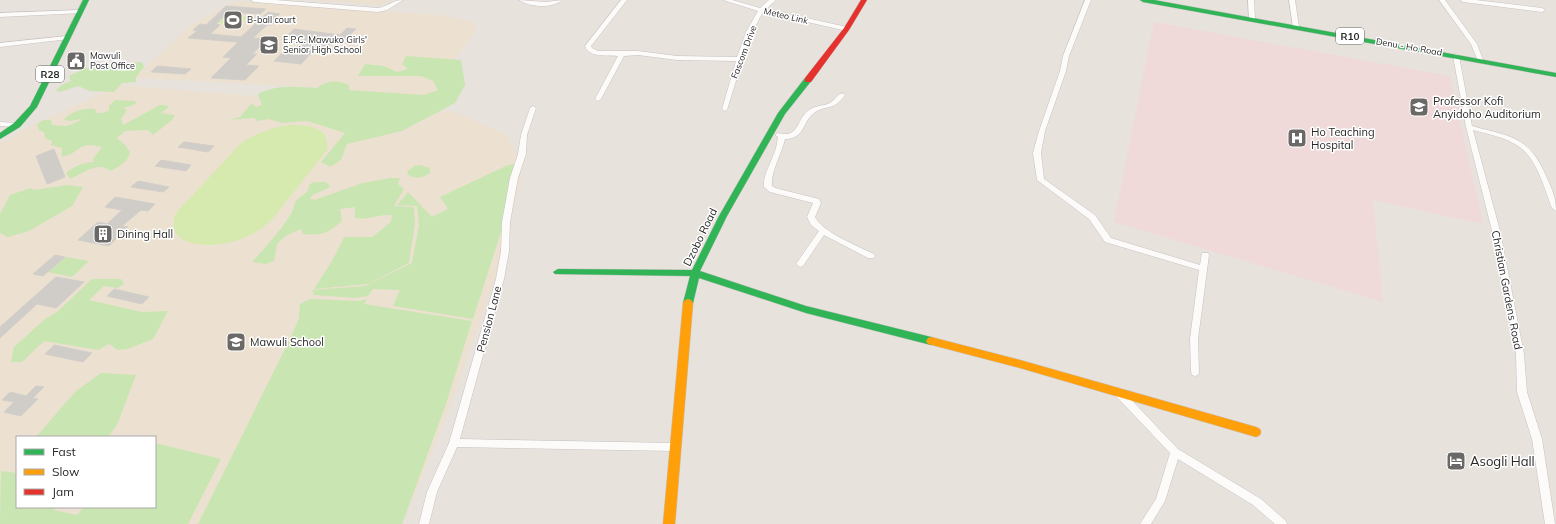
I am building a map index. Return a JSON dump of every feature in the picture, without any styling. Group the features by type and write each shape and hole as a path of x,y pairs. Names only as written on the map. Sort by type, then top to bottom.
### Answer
{"street":[{"name":"R28","path":"0,137 17,125 33,107 86,0"},
{"path":"254,0 338,7 385,9 400,0"},
{"path":"522,0 549,4 559,0"},
{"path":"624,0 588,46 588,49 593,52 622,54 685,58 740,59"},
{"name":"Meteo Link","path":"726,0 761,10 846,29"},
{"name":"Fascom Drive","path":"725,109 748,36 761,10 773,0"},
{"name":"Dzobo Road","path":"669,524 686,311 696,272 723,216 782,113 846,29 864,0"},
{"path":"1088,0 1066,56 1063,71 1042,131 1037,153 1041,180 1092,217 1108,240 1204,269"},
{"name":"Denu - Ho Road","path":"1144,0 1556,75"},
{"path":"1251,0 1252,19"},
{"path":"1292,0 1296,27"},
{"path":"1442,0 1474,44 1480,60"},
{"path":"1463,0 1542,10"},
{"path":"0,15 80,12"},
{"path":"0,45 67,38"},
{"path":"598,99 622,54"},
{"name":"Christian Gardens Road","path":"1456,56 1469,127 1499,247 1520,354 1522,392 1537,439 1550,524"},
{"path":"771,134 782,136 794,135 798,132 807,115 813,110 836,104 842,95"},
{"name":"Pension Lane","path":"424,524 432,492 454,443 500,279 505,251 506,222 514,178 522,154 524,135 533,108"},
{"path":"0,124 17,125"},
{"path":"1469,127 1521,144 1529,152 1556,208"},
{"path":"782,136 779,151 768,176 768,187 773,190 816,201 817,203 811,217 814,223 823,231 872,256"},
{"path":"800,264 823,231"},
{"path":"1195,372 1194,339 1205,255"},
{"path":"558,272 696,272 806,309 1020,364 1256,432"},
{"path":"1118,392 1175,452 1257,502 1282,524"},
{"path":"454,443 674,447"},
{"path":"1145,524 1160,501 1175,452"}],"shaded area":[{"path":"314,0 390,0 380,5"},
{"name":"E.P.C. Mawuko Girls' Senior High School","path":"235,1 439,15 474,22 476,31 455,59 459,77 450,86 428,97 329,88 134,78 188,28 187,27"},
{"name":"Ho Teaching Hospital","path":"1154,22 1450,76 1483,224 1373,200 1383,302 1114,222"},
{"name":"Mawuli School","path":"121,85 456,112 507,135 523,169 497,273 448,412 403,524 0,524 0,143 35,124"}],"green space":[{"name":"B-ball court","path":"226,15 248,17 239,25 218,23"},
{"path":"406,56 461,60 465,85 455,103 402,131 347,144 341,160 330,167 321,162 345,133 307,121 282,123 269,119 257,121 254,118 228,120 240,117 252,103 256,107 262,105 258,94 280,87 317,88 328,82 340,82 349,85 349,90 424,95 438,90 433,81 421,76 358,76 365,64 384,66 397,72 408,69 402,64"},
{"path":"142,62 144,67 136,77 136,82 122,83 114,92 90,91 78,86 60,92 56,90 63,84 71,81 69,76 86,68 93,69 105,65 120,67 131,63"},
{"path":"115,100 135,101 136,104 123,108 127,110 121,119 123,125 160,105 169,107 161,113 175,115 173,119 153,135 148,130 125,131 117,138 130,152 127,159 120,166 110,171 106,168 95,167 70,179 66,173 79,165 94,162 93,159 102,147 88,145 83,146 73,153 62,157 62,148 51,145 52,141 45,138 44,132 38,130 39,128 37,125 43,120 51,120 52,125 67,126 81,120 64,120 74,112 83,109 95,109 97,113 103,113 110,110 109,106"},
{"path":"288,125 309,126 321,131 327,142 327,150 270,222 249,235 228,243 206,245 196,244 186,241 178,236 174,230 175,214 242,142 264,131"},
{"path":"516,164 521,170 473,319 393,306 400,290 373,289 368,296 355,298 314,295 312,290 365,286 412,263 419,225 417,206 397,205 408,192 432,217 448,209 440,197 508,165"},
{"path":"420,165 430,168 430,173 419,178 407,174 408,171 414,166"},
{"path":"390,178 400,178 398,184 404,189 394,206 414,207 415,224 409,263 368,284 314,289 332,261 344,237 372,237 391,222 392,215 355,218 355,207 340,209 342,221 329,231 320,234 303,234 301,229 287,235 277,244 274,261 266,264 252,262 269,244 285,223 293,210 294,204 308,191 309,185 314,182 326,182 330,187 313,195 310,198 314,200 363,183"},
{"path":"68,185 83,187 72,206 29,231 8,237 0,233 0,214 10,195 31,188 34,190"},
{"path":"66,257 89,261 72,277 48,272"},
{"path":"92,279 121,279 124,284 117,288 104,286 89,300 142,312 168,311 153,339 128,349 118,350 109,344 98,350 44,341 22,362 11,362 14,347 45,319 56,313"},
{"path":"310,299 359,301 367,299 364,304 472,321 446,404 402,524 198,524 291,337 299,318 300,304"},
{"path":"101,373 136,375 117,425 109,436 37,436 75,392"},
{"path":"156,443 221,459 188,524 0,524 1,471 16,473 16,508 55,508 54,510 77,515 83,508 156,508"}],"building":[{"path":"226,6 266,9 260,14 229,12 216,24 220,25 210,34 241,37 268,12 280,14 273,19 277,20 271,25 267,25 253,38 268,39 252,54 257,54 246,65 259,66 245,80 211,78 231,58 223,57 238,42 188,38 197,31 193,30 200,24 206,25"},
{"path":"347,28 356,29 344,41 335,40 325,50 314,50 301,64 274,61 286,49 293,50 306,38 287,36 294,29 340,35"},
{"path":"157,66 191,69 185,74 151,72"},
{"path":"184,142 214,146 208,152 178,147"},
{"path":"54,149 65,177 47,184 36,156"},
{"path":"161,160 191,165 186,171 155,166"},
{"path":"138,181 169,187 163,192 131,187"},
{"path":"115,197 155,204 148,211 141,210 122,226 128,227 109,246 78,240 98,222 107,224 122,210 105,207"},
{"path":"55,255 65,257 43,276 33,274"},
{"path":"56,277 84,282 56,308 37,304 0,338 0,327"},
{"path":"114,289 149,297 142,304 107,296"},
{"path":"54,345 92,353 83,362 45,354"},
{"path":"36,386 44,387 33,398 38,399 21,416 4,412 14,402 2,400 10,392 26,396"}],"traffic: fast":[{"path":"0,137 17,125 33,107 86,0"},
{"path":"1143,0 1556,75"},
{"path":"688,303 695,273 723,216 782,113 808,80"},
{"path":"558,272 695,273 806,309 931,341"}],"traffic: slow":[{"path":"669,524 688,303"},
{"path":"931,341 1020,364 1256,432"}],"traffic: jam":[{"path":"808,80 847,29 864,0"}],"place":[{"name":"B-ball court","path":"233,20"},
{"name":"E.P.C. Mawuko Girls' Senior High School","path":"269,45"},
{"name":"Mawuli Post Office","path":"76,61"},
{"name":"Professor Kofi Anyidoho Auditorium","path":"1419,107"},
{"name":"Ho Teaching Hospital","path":"1297,138"},
{"name":"Dining Hall","path":"103,234"},
{"name":"Mawuli School","path":"236,342"},
{"name":"Asogli Hall","path":"1456,461"}]}
